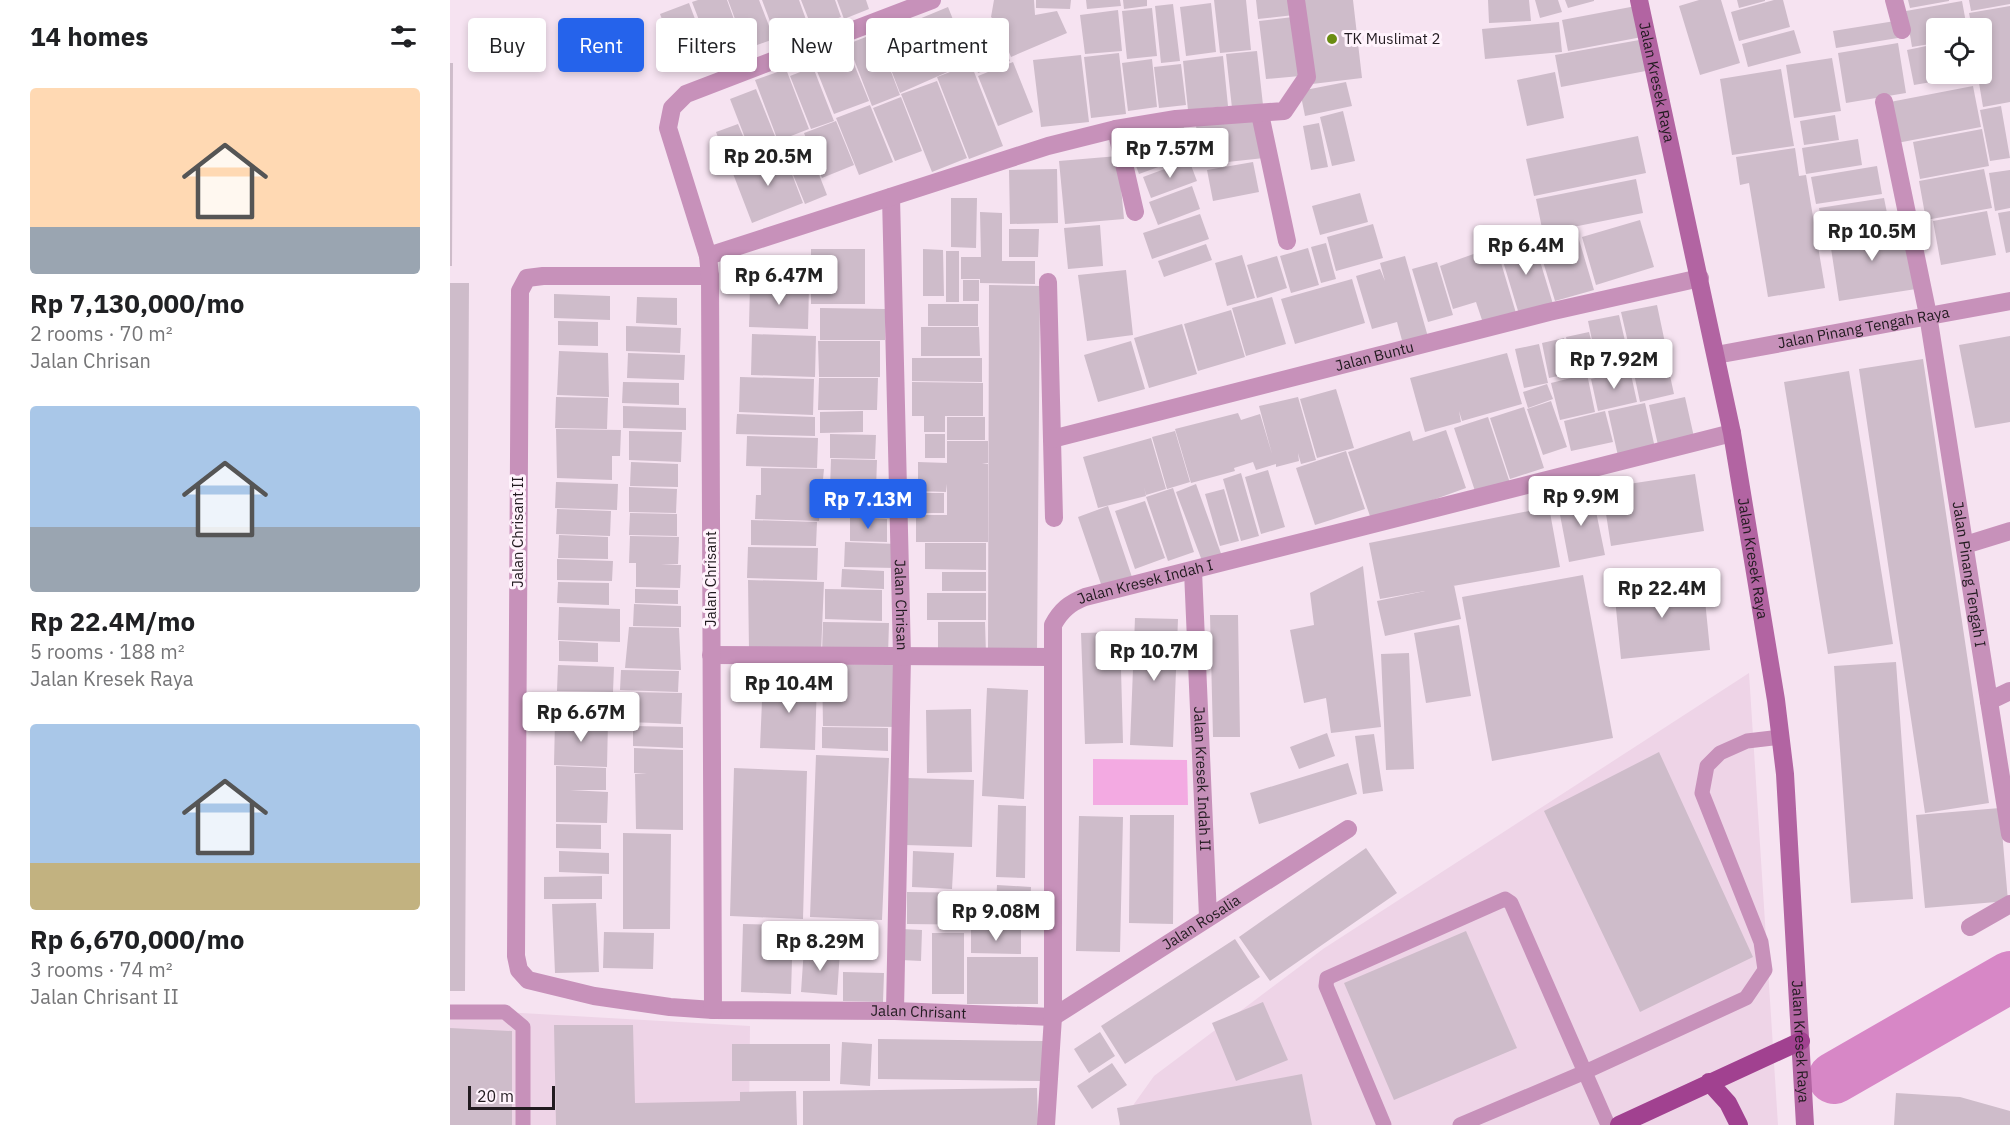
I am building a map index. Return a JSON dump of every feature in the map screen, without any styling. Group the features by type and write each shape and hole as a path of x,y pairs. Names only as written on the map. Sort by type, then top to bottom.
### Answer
{"main road":[{"path":"1619,1125 1801,1041"},
{"path":"1709,1082 1728,1102 1739,1125"}],"street":[{"name":"Jalan Chrisant","path":"713,1010 710,276 708,256 668,128 672,108 686,94 932,0"},
{"path":"708,256 1048,146 1116,129 1176,119 1284,111 1307,77 1296,0"},
{"name":"Jalan Kresek Raya","path":"1639,0 1732,434 1781,737 1801,1041 1804,1125"},
{"path":"1894,0 1902,30"},
{"name":"Jalan Pinang Tengah I","path":"1884,102 1928,315 2010,834"},
{"path":"1260,114 1287,241"},
{"path":"1116,129 1135,212"},
{"name":"Jalan Chrisan","path":"891,197 902,656 895,1011"},
{"name":"Jalan Chrisant II","path":"519,970 516,944 520,291 527,278 543,276 710,276"},
{"name":"Jalan Buntu","path":"1052,439 1537,315 1700,278"},
{"path":"1048,282 1054,518"},
{"name":"Jalan Pinang Tengah Raya","path":"1716,355 2010,302"},
{"name":"Jalan Kresek Indah I","path":"1046,1125 1053,1017 1052,657 1053,625 1060,613 1072,602 1732,434"},
{"path":"1965,545 2010,531"},
{"name":"Jalan Kresek Indah II","path":"1193,571 1208,916"},
{"path":"711,655 1052,657"},
{"path":"1989,701 2010,691"},
{"name":"Jalan Rosalia","path":"1053,1017 1208,916 1348,829"},
{"path":"1970,927 2010,904"},
{"name":"Jalan Chrisant","path":"519,970 528,980 594,996 713,1010 895,1011 1053,1017"}],"lane":[{"path":"1460,1125 1585,1072 1746,998 1765,970 1761,942 1702,793 1707,766 1720,753 1747,741 1781,737"},
{"path":"1384,1125 1326,986 1327,978 1501,900 1510,903 1608,1125"},
{"path":"450,1012 505,1012 523,1027 523,1125"}],"shaded area":[{"path":"1749,673 1778,1125 1119,1125 1154,1076 1323,949"},
{"path":"1093,759 1187,760 1188,805 1093,805"},
{"path":"450,1009 750,1026 749,1125 450,1125"}],"building":[{"path":"727,0 733,18 698,18 692,2"},
{"path":"728,0 759,0 769,26 769,41 757,45 757,18 735,18"},
{"path":"762,0 799,0 805,18 769,18"},
{"path":"801,0 835,0 841,17 838,18 808,18"},
{"path":"837,0 866,0 869,9 844,18"},
{"path":"994,0 1034,0 1035,15 1057,11 1067,33 1011,57 1009,18 991,17"},
{"path":"1036,0 1071,0 1070,9 1036,8"},
{"path":"1086,0 1120,0 1121,6 1087,9"},
{"path":"1123,0 1147,0 1147,6 1124,9"},
{"path":"1214,0 1246,0 1251,50 1220,53"},
{"path":"1256,0 1292,0 1294,15 1258,19"},
{"name":"TK Muslimat 2","path":"1302,0 1353,0 1362,78 1312,84"},
{"path":"1488,0 1529,0 1531,21 1489,23"},
{"path":"1535,0 1558,0 1562,12 1540,18"},
{"path":"1565,0 1594,0 1594,1 1568,8"},
{"path":"1699,0 1721,0 1740,63 1700,75 1679,6"},
{"path":"1737,0 1765,0 1765,1 1739,8"},
{"path":"1774,0 1783,0 1790,27 1739,41 1731,12"},
{"path":"1908,0 1949,0 1949,1 1910,8"},
{"path":"1969,0 2010,0 2010,4 1971,11"},
{"path":"1962,1 1965,18 1926,18 1926,45 1912,47 1906,11"},
{"path":"689,3 695,18 662,18 660,14"},
{"path":"1211,3 1216,52 1186,56 1180,7"},
{"path":"1173,4 1180,61 1161,63 1155,6"},
{"path":"1636,6 1642,37 1568,51 1562,20"},
{"path":"2010,6 2010,102 1983,107 1979,84 1992,84 1992,18 1970,18 1969,13"},
{"path":"948,7 952,18 921,18"},
{"path":"1152,8 1157,56 1127,59 1122,11"},
{"path":"1118,10 1122,51 1085,54 1080,15"},
{"path":"1293,17 1300,76 1266,79 1259,21"},
{"path":"1895,21 1898,38 1836,48 1833,31"},
{"path":"1559,22 1562,52 1485,59 1482,29"},
{"path":"1794,30 1801,53 1748,67 1742,44"},
{"path":"866,37 866,72 891,72 900,95 872,106 854,60 854,42"},
{"path":"1645,39 1651,70 1561,87 1555,55"},
{"path":"1898,43 1906,93 1846,103 1838,53"},
{"path":"1926,46 1926,83 1914,85 1907,50"},
{"path":"1257,51 1263,105 1232,108 1226,54"},
{"path":"1119,53 1126,114 1091,118 1084,57"},
{"path":"1081,55 1089,122 1041,127 1033,60"},
{"path":"1223,56 1228,106 1188,110 1183,61"},
{"path":"1832,58 1841,111 1794,118 1786,65"},
{"path":"1152,59 1157,107 1128,111 1122,63"},
{"path":"1013,62 1033,112 998,126 978,76 988,72 1009,72 1009,64"},
{"path":"450,63 453,63 452,266 450,266"},
{"path":"854,64 869,101 834,114 817,72 854,72"},
{"path":"1181,64 1186,105 1159,108 1154,67"},
{"path":"1781,69 1794,146 1732,155 1720,79"},
{"path":"778,72 787,72 809,129 778,141 755,80"},
{"path":"800,72 815,72 834,121 811,129 790,76"},
{"path":"892,72 947,72 900,93"},
{"path":"950,72 974,72 1003,146 969,159 937,77"},
{"path":"1555,72 1564,118 1527,126 1517,80"},
{"path":"937,81 967,158 932,172 901,94"},
{"path":"1346,82 1352,106 1305,116 1300,91"},
{"path":"1973,86 1981,127 1897,143 1890,102"},
{"path":"756,89 781,151 754,161 730,99"},
{"path":"901,97 922,151 895,161 873,108"},
{"path":"870,105 893,162 859,175 836,118"},
{"path":"2001,106 2010,158 1990,161 1980,110"},
{"path":"1343,111 1355,161 1332,166 1320,117"},
{"path":"1835,115 1839,140 1804,145 1800,121"},
{"path":"1260,118 1264,158 1200,165 1196,125"},
{"path":"836,121 854,165 822,178 804,133"},
{"path":"1319,123 1328,167 1311,170 1303,126"},
{"path":"738,124 753,160 730,169 716,132"},
{"path":"1183,125 1194,154 1139,174 1128,145"},
{"path":"1982,129 1989,166 1920,179 1913,142"},
{"path":"804,136 827,195 805,204 781,145"},
{"path":"1638,136 1646,173 1534,196 1526,159"},
{"path":"1858,139 1862,165 1806,174 1802,148"},
{"path":"1795,148 1799,176 1806,175 1825,288 1768,297 1749,183 1740,185 1736,157"},
{"path":"783,151 803,203 752,223 732,171"},
{"path":"1118,156 1124,219 1065,224 1059,161"},
{"path":"1189,160 1197,181 1151,198 1143,177"},
{"path":"1253,162 1259,192 1213,201 1207,170"},
{"path":"1877,166 1882,194 1816,204 1811,177"},
{"path":"1057,169 1058,223 1010,224 1009,170"},
{"path":"1984,169 1992,208 1926,220 1919,181"},
{"path":"2010,170 2010,208 1995,211 1989,173"},
{"path":"1636,179 1643,213 1543,233 1536,199"},
{"path":"1192,186 1200,209 1158,225 1149,202"},
{"path":"1360,193 1368,222 1320,235 1312,206"},
{"path":"951,198 977,198 976,248 951,247"},
{"path":"1884,198 1889,223 1823,234 1819,208"},
{"path":"1987,211 1996,255 1941,265 1933,221"},
{"path":"2010,211 2010,252 2006,253 1998,213"},
{"path":"980,212 1002,213 1002,261 1035,261 1035,284 980,283 980,279 961,279 961,257 981,257"},
{"path":"1200,214 1209,239 1152,259 1143,233"},
{"path":"1640,220 1654,267 1596,285 1582,237"},
{"path":"1905,223 1916,289 1839,301 1829,235"},
{"path":"1373,224 1383,258 1336,271 1327,237"},
{"path":"1100,225 1103,266 1068,269 1064,228"},
{"path":"1009,229 1039,229 1038,257 1009,257"},
{"path":"1577,233 1594,290 1555,301 1538,245"},
{"path":"1533,238 1553,304 1519,314 1499,248"},
{"path":"1326,243 1336,279 1321,283 1311,247"},
{"path":"1206,244 1212,260 1164,277 1158,261"},
{"path":"1496,246 1516,313 1483,323 1476,302 1453,309 1440,266"},
{"path":"1308,248 1319,285 1291,293 1280,256"},
{"path":"811,249 865,249 865,304 811,304"},
{"path":"923,249 943,250 944,296 923,296"},
{"path":"946,251 959,251 959,302 946,302"},
{"path":"1242,255 1255,298 1227,306 1215,263"},
{"path":"1277,256 1287,288 1257,298 1247,265"},
{"path":"1405,256 1428,337 1403,344 1397,322 1372,329 1356,276 1380,269 1385,281 1380,263"},
{"path":"1437,262 1453,315 1428,322 1412,269"},
{"path":"1126,270 1133,335 1087,341 1078,275"},
{"path":"1352,279 1365,323 1295,344 1281,299"},
{"path":"963,280 979,280 979,301 963,301"},
{"path":"450,283 469,283 465,991 450,991"},
{"path":"750,284 809,286 808,329 749,327"},
{"path":"989,285 1040,286 1037,652 988,652"},
{"path":"554,294 610,296 610,320 554,318"},
{"path":"637,297 677,298 677,325 636,323"},
{"path":"1272,297 1286,344 1246,356 1232,308"},
{"path":"928,304 978,304 978,326 928,326"},
{"path":"1657,305 1668,357 1633,364 1621,312"},
{"path":"820,308 885,309 885,340 820,340"},
{"path":"1231,310 1245,357 1198,371 1184,324"},
{"path":"1619,315 1631,367 1600,374 1599,369 1574,375 1566,337 1589,332 1596,359 1588,321"},
{"path":"558,321 598,322 598,346 558,345"},
{"path":"1182,324 1197,374 1149,388 1134,338"},
{"path":"626,326 681,328 680,353 626,351"},
{"path":"921,327 979,327 980,356 921,356"},
{"path":"752,334 816,336 815,377 751,375"},
{"path":"2010,336 2010,422 1975,428 1959,345"},
{"path":"1564,338 1572,373 1549,378 1542,343"},
{"path":"818,341 880,341 880,377 819,377"},
{"path":"1131,341 1145,389 1098,402 1084,355"},
{"path":"1539,344 1548,383 1524,388 1515,349"},
{"path":"559,351 608,353 609,397 557,395"},
{"path":"628,353 685,355 684,380 627,378"},
{"path":"1507,353 1522,404 1462,421 1459,411 1461,422 1425,432 1410,378"},
{"path":"912,358 982,358 982,382 912,381"},
{"path":"1923,359 1989,803 1925,813 1859,369"},
{"path":"1667,362 1674,394 1640,402 1633,369"},
{"path":"1630,370 1637,402 1598,411 1591,379"},
{"path":"1849,371 1893,644 1828,654 1784,382"},
{"path":"1587,374 1595,412 1560,420 1551,383"},
{"path":"740,377 814,379 813,415 739,412"},
{"path":"819,378 878,378 877,410 818,410"},
{"path":"623,382 679,383 679,405 622,403"},
{"path":"912,382 983,383 983,416 945,416 945,432 924,432 924,416 912,416"},
{"path":"1547,384 1553,399 1528,408 1523,392"},
{"path":"1336,389 1354,448 1317,458 1300,399"},
{"path":"556,397 608,398 607,429 555,428"},
{"path":"1298,397 1316,460 1301,464 1298,453 1299,461 1256,470 1253,462 1234,468 1235,471 1191,483 1175,429 1238,413 1241,420 1260,414 1272,454 1259,406"},
{"path":"1685,397 1694,437 1658,445 1649,405"},
{"path":"1551,401 1567,447 1543,455 1527,409"},
{"path":"1645,403 1655,448 1618,456 1608,411"},
{"path":"623,406 686,408 686,430 623,428"},
{"path":"1524,407 1544,468 1510,479 1490,418"},
{"path":"863,411 863,432 820,433 820,412"},
{"path":"1605,411 1613,442 1571,451 1564,421"},
{"path":"737,414 815,417 815,436 736,434"},
{"path":"947,417 985,417 985,440 947,440"},
{"path":"1488,417 1511,486 1477,497 1454,428"},
{"path":"556,429 621,430 620,456 612,456 612,480 557,478"},
{"path":"1446,430 1466,488 1372,522 1348,452 1410,431 1413,441"},
{"path":"629,431 682,432 681,462 629,460"},
{"path":"1175,431 1190,482 1167,489 1152,437"},
{"path":"830,434 876,435 875,459 830,458"},
{"path":"925,434 945,434 945,458 925,458"},
{"path":"747,436 818,438 817,468 746,466"},
{"path":"1151,438 1166,489 1146,495 1144,487 1146,496 1098,508 1083,457"},
{"path":"947,441 988,441 988,463 982,464 988,464 988,542 916,542 916,515 947,515 947,484 946,492 918,491 918,462 947,463"},
{"path":"1346,451 1365,509 1315,525 1296,468"},
{"path":"831,459 877,460 876,490 830,489"},
{"path":"631,462 678,464 678,487 630,486"},
{"path":"761,468 824,469 819,521 755,519 756,495 761,495"},
{"path":"1268,470 1285,527 1261,534 1245,477"},
{"path":"1241,473 1259,536 1241,541 1223,479"},
{"path":"1695,474 1704,531 1611,546 1602,488"},
{"path":"556,482 618,484 617,510 555,508"},
{"path":"1196,484 1223,559 1204,566 1176,492"},
{"path":"629,487 677,489 676,513 629,512"},
{"path":"1173,488 1194,552 1168,561 1146,497"},
{"path":"1224,489 1239,541 1220,546 1205,494"},
{"path":"845,491 892,493 891,516 845,515"},
{"path":"1592,492 1605,555 1569,562 1557,499"},
{"path":"912,493 944,493 944,513 912,513"},
{"path":"1145,501 1165,558 1135,569 1115,511"},
{"path":"1108,506 1132,577 1102,587 1078,517"},
{"path":"1549,507 1560,567 1380,599 1369,543"},
{"path":"557,509 611,511 610,536 556,534"},
{"path":"630,513 677,514 677,536 629,535"},
{"path":"850,517 887,519 887,542 850,541"},
{"path":"751,520 817,522 816,546 751,545"},
{"path":"559,535 608,537 608,559 558,558"},
{"path":"630,536 679,537 678,564 661,565 681,565 680,588 636,587 636,563 629,563"},
{"path":"845,542 897,544 896,568 844,567"},
{"path":"925,543 986,543 986,570 925,569"},
{"path":"748,547 818,548 817,580 747,578"},
{"path":"557,559 613,561 612,581 557,580"},
{"path":"1363,566 1381,727 1331,733 1326,698 1304,703 1290,630 1314,625 1310,593"},
{"path":"842,569 884,571 884,589 841,587"},
{"path":"942,572 986,572 986,591 942,591"},
{"path":"1583,575 1613,738 1492,761 1462,597"},
{"path":"748,580 824,582 821,653 749,650"},
{"path":"1703,580 1710,650 1621,659 1614,588"},
{"path":"558,582 609,583 609,605 557,603"},
{"path":"1454,585 1461,619 1385,636 1377,601"},
{"path":"635,589 678,590 678,604 635,603"},
{"path":"825,589 882,590 882,621 825,619"},
{"path":"927,593 986,593 986,620 927,620"},
{"path":"634,604 681,606 681,627 633,626"},
{"path":"559,607 620,609 620,642 558,640"},
{"path":"1210,615 1238,615 1240,737 1213,737"},
{"path":"1135,618 1178,619 1173,747 1130,745"},
{"path":"823,622 889,623 888,655 822,654"},
{"path":"938,622 985,622 986,654 938,654"},
{"path":"1459,625 1471,696 1426,703 1414,633"},
{"path":"629,627 679,628 681,670 625,668"},
{"path":"1120,632 1123,743 1085,744 1081,633"},
{"path":"559,641 598,643 598,662 559,661"},
{"path":"1409,653 1414,769 1386,770 1381,654"},
{"path":"1896,662 1913,899 1851,903 1834,666"},
{"path":"822,664 897,665 898,727 823,726"},
{"path":"558,665 614,667 613,692 557,691"},
{"path":"621,670 679,671 678,692 620,690"},
{"path":"763,677 817,679 815,750 760,748"},
{"path":"987,688 1028,690 1024,799 982,796"},
{"path":"556,692 616,694 616,719 555,717"},
{"path":"629,692 682,693 681,724 628,722"},
{"path":"971,709 972,772 927,773 926,710"},
{"path":"555,720 608,721 607,767 554,765"},
{"path":"633,726 683,727 683,748 633,746"},
{"path":"822,727 888,728 888,751 822,748"},
{"path":"1327,733 1335,756 1299,769 1290,747"},
{"path":"1374,734 1383,791 1363,794 1355,736"},
{"path":"634,748 683,750 683,830 636,829 635,774 647,774 634,773"},
{"path":"1659,752 1753,957 1640,1012 1544,811"},
{"path":"816,755 889,758 882,920 810,917"},
{"path":"1348,763 1357,794 1259,824 1250,793"},
{"path":"556,766 606,768 606,790 570,790 608,792 607,823 556,822"},
{"path":"734,768 807,771 803,919 730,916"},
{"path":"907,778 974,780 972,847 905,845"},
{"path":"998,805 1026,806 1025,878 996,877"},
{"path":"2000,808 2008,901 1925,908 1916,815"},
{"path":"1130,815 1174,815 1173,924 1129,923"},
{"path":"1079,816 1123,817 1120,952 1076,951"},
{"path":"556,824 601,825 601,849 556,848"},
{"path":"623,833 671,834 670,929 623,929"},
{"path":"1366,848 1397,893 1270,981 1239,937"},
{"path":"559,851 609,853 609,874 559,872"},
{"path":"913,851 954,853 952,889 912,887"},
{"path":"602,876 602,899 544,899 544,877"},
{"path":"997,885 1031,887 1029,927 995,925"},
{"path":"907,892 992,893 992,925 907,924"},
{"path":"596,903 599,972 555,973 552,904"},
{"path":"805,922 827,924 825,946 803,945"},
{"path":"743,924 793,925 791,994 741,992"},
{"path":"831,925 855,927 853,949 829,947"},
{"path":"901,929 922,930 921,961 901,960"},
{"path":"971,930 1021,930 1021,954 971,953"},
{"path":"1466,931 1517,1048 1394,1100 1344,983"},
{"path":"604,932 654,933 653,969 603,968"},
{"path":"932,933 964,933 964,994 932,994"},
{"path":"1235,939 1260,977 1125,1064 1101,1026"},
{"path":"804,948 840,951 837,995 801,992"},
{"path":"967,957 1038,957 1038,1004 967,1004"},
{"path":"843,972 884,973 883,1002 843,1001"},
{"path":"1263,1002 1288,1060 1236,1081 1212,1023"},
{"path":"554,1025 633,1025 635,1103 740,1101 740,1092 796,1091 797,1125 556,1125"},
{"path":"450,1028 512,1031 512,1125 450,1125"},
{"path":"1100,1032 1115,1056 1089,1073 1074,1049"},
{"path":"878,1039 1044,1041 1043,1081 878,1079"},
{"path":"842,1042 872,1044 870,1086 840,1084"},
{"path":"732,1044 830,1044 830,1081 732,1081"},
{"path":"1112,1063 1127,1085 1092,1109 1077,1086"},
{"path":"1302,1074 1312,1125 1120,1125 1117,1108"},
{"path":"1037,1088 1038,1125 803,1125 803,1091"},
{"path":"1896,1093 1960,1097 2010,1111 2010,1125 1894,1125"}],"waterway":[{"path":"1834,1078 2010,977"}],"place":[{"name":"TK Muslimat 2","path":"1332,39"}]}
